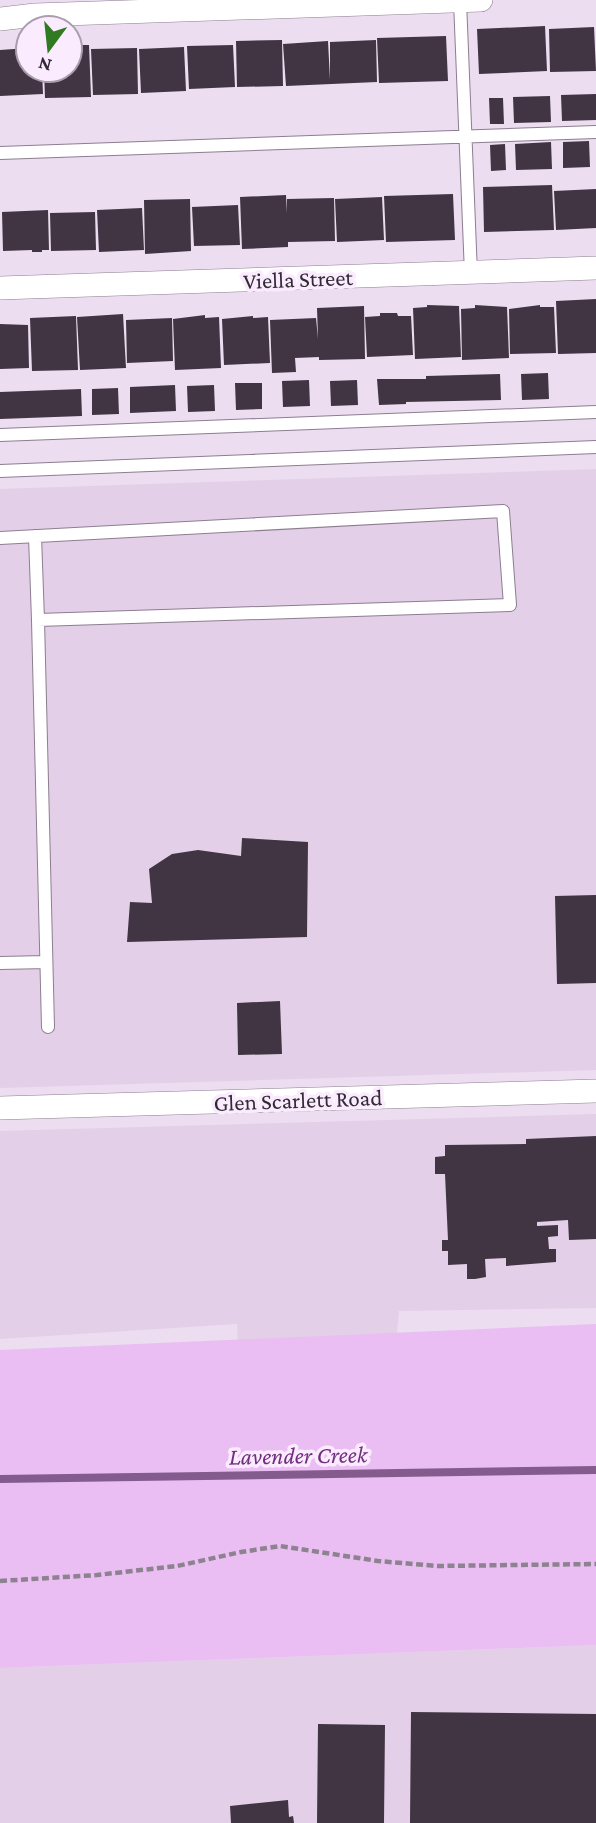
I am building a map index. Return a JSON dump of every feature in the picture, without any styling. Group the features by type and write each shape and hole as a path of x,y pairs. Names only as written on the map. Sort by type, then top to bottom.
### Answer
{"street":[{"path":"0,19 49,14 467,0"},
{"name":"Viella Street","path":"0,288 596,268"},
{"name":"Glen Scarlett Road","path":"0,1108 596,1091"}],"lane":[{"path":"467,0 465,137 471,274"},
{"path":"0,153 596,132"},
{"path":"0,435 596,412"},
{"path":"0,471 596,447"},
{"path":"0,538 503,511 510,605 38,620"},
{"path":"35,536 48,1027"},
{"path":"0,963 46,962"}],"path":[{"path":"0,1581 97,1575 177,1566 280,1546 378,1561 436,1566 596,1564"}],"shaded area":[{"path":"596,469 596,1070 0,1088 0,489"},
{"path":"596,1114 596,1308 399,1311 396,1342 238,1346 237,1324 0,1339 0,1131"},
{"path":"596,1324 596,1645 0,1668 0,1350"},
{"path":"596,1645 596,1823 0,1823 0,1668"}],"building":[{"path":"545,26 547,71 479,74 477,29"},
{"path":"594,27 596,71 550,72 549,29"},
{"path":"446,36 448,81 379,83 377,38"},
{"path":"282,40 283,86 237,87 236,41"},
{"path":"376,40 377,82 286,86 283,44 328,41 330,80 330,42"},
{"path":"84,45 89,45 91,97 45,98 44,84 84,84"},
{"path":"233,45 235,87 189,89 187,46"},
{"path":"184,47 186,91 141,93 139,49"},
{"path":"137,48 138,94 93,95 91,49"},
{"path":"14,49 14,84 43,84 43,94 0,96 0,50"},
{"path":"596,94 596,120 562,121 561,95"},
{"path":"550,96 551,122 514,123 513,97"},
{"path":"489,98 503,98 504,124 490,124"},
{"path":"589,141 590,167 563,168 563,142"},
{"path":"551,142 552,169 516,170 515,144"},
{"path":"505,144 506,170 491,171 490,145"},
{"path":"552,185 554,230 484,232 483,187"},
{"path":"596,189 596,228 556,230 554,191"},
{"path":"453,194 455,240 386,242 384,196"},
{"path":"286,195 287,213 287,199 334,198 335,241 288,242 288,247 242,249 240,197"},
{"path":"382,197 384,240 337,242 335,199"},
{"path":"190,199 191,251 145,254 144,200"},
{"path":"238,205 240,245 194,246 192,207"},
{"path":"142,208 144,250 99,252 97,210"},
{"path":"48,210 49,250 3,251 2,212"},
{"path":"95,212 96,250 51,251 50,213"},
{"path":"596,299 596,353 558,354 556,301"},
{"path":"427,305 459,306 461,357 415,359 413,308"},
{"path":"475,305 507,307 509,358 462,360 461,309 475,308"},
{"path":"540,305 554,307 556,353 510,354 509,309"},
{"path":"364,306 365,359 295,358 296,372 272,373 270,320 316,318 318,339 317,308"},
{"path":"380,313 411,316 413,355 367,357 365,317 380,316"},
{"path":"123,314 126,368 80,370 77,317"},
{"path":"205,315 205,318 219,317 221,368 175,370 173,319"},
{"path":"76,316 78,370 32,371 30,318"},
{"path":"268,317 270,363 224,365 222,319"},
{"path":"172,318 173,361 127,363 126,320"},
{"path":"0,324 28,325 29,368 0,369"},
{"path":"548,373 549,399 522,400 521,374"},
{"path":"500,374 501,400 379,405 377,379"},
{"path":"309,380 310,406 283,407 282,381"},
{"path":"357,380 358,405 331,406 330,381"},
{"path":"235,383 262,383 262,409 236,410"},
{"path":"175,385 176,411 130,413 130,387"},
{"path":"214,385 215,411 188,412 187,386"},
{"path":"118,388 119,414 92,415 92,389"},
{"path":"81,389 82,416 0,419 0,392"},
{"path":"242,838 308,842 307,937 127,942 130,902 152,903 149,869 172,854 198,850 241,856"},
{"path":"596,895 596,983 557,984 555,896"},
{"path":"280,1001 282,1054 238,1055 237,1003"},
{"path":"596,1136 596,1239 569,1240 568,1220 537,1222 537,1226 558,1225 558,1236 548,1237 549,1249 556,1249 556,1262 506,1266 506,1258 485,1259 486,1277 475,1279 467,1279 467,1264 448,1265 448,1251 442,1251 442,1240 448,1240 445,1174 435,1174 435,1157 445,1156 445,1145 526,1144 526,1139"},
{"path":"411,1712 596,1714 596,1823 410,1823"},
{"path":"318,1724 385,1725 384,1823 317,1823"},
{"path":"288,1800 289,1817 293,1816 294,1823 231,1823 230,1806"}],"waterway":[{"name":"Lavender Creek","path":"0,1479 596,1470"}]}
